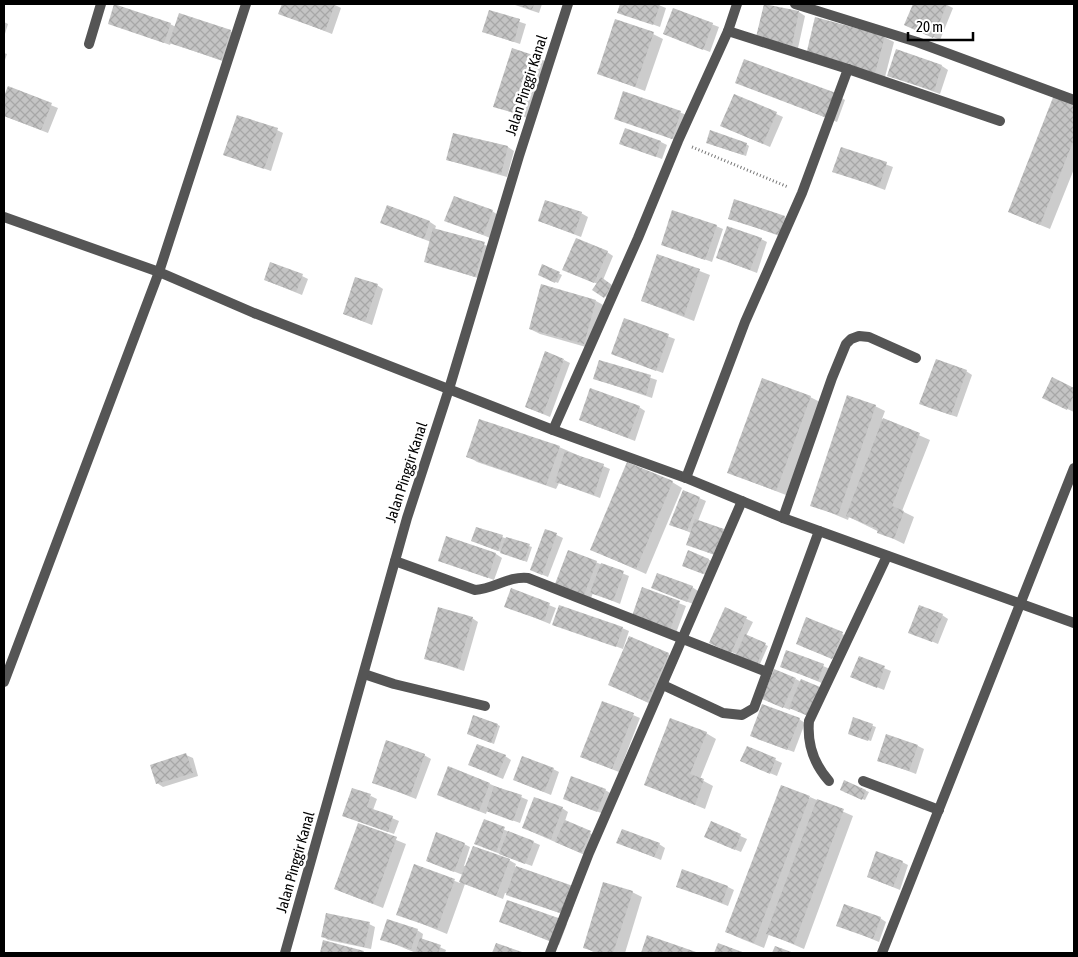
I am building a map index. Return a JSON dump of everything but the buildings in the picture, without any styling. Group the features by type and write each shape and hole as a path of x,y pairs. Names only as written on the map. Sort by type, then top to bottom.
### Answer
{"street":[{"path":"89,44 101,4"},
{"path":"4,682 158,272 246,4"},
{"name":"Jalan Pinggir Kanal","path":"285,953 407,518 449,389 519,156 568,4"},
{"path":"553,430 638,238 678,141 728,31 737,4"},
{"path":"795,4 917,42 1074,100"},
{"path":"728,31 848,69 1000,122"},
{"path":"686,478 745,322 802,193 848,69"},
{"path":"5,221 158,272 254,313 553,430 686,478 819,532 1074,623"},
{"path":"783,518 832,378 846,344 851,339 859,336 869,337 916,358"},
{"path":"882,953 1074,468"},
{"path":"550,953 589,853 742,501"},
{"path":"663,685 723,713 742,715 754,708 819,532"},
{"path":"829,780 819,769 810,750 808,736 810,721 887,556"},
{"path":"395,561 475,590 485,589 517,577 528,578 767,672"},
{"path":"364,674 485,706"},
{"path":"863,782 939,810"}],"path":[{"path":"678,141 802,193"}]}
